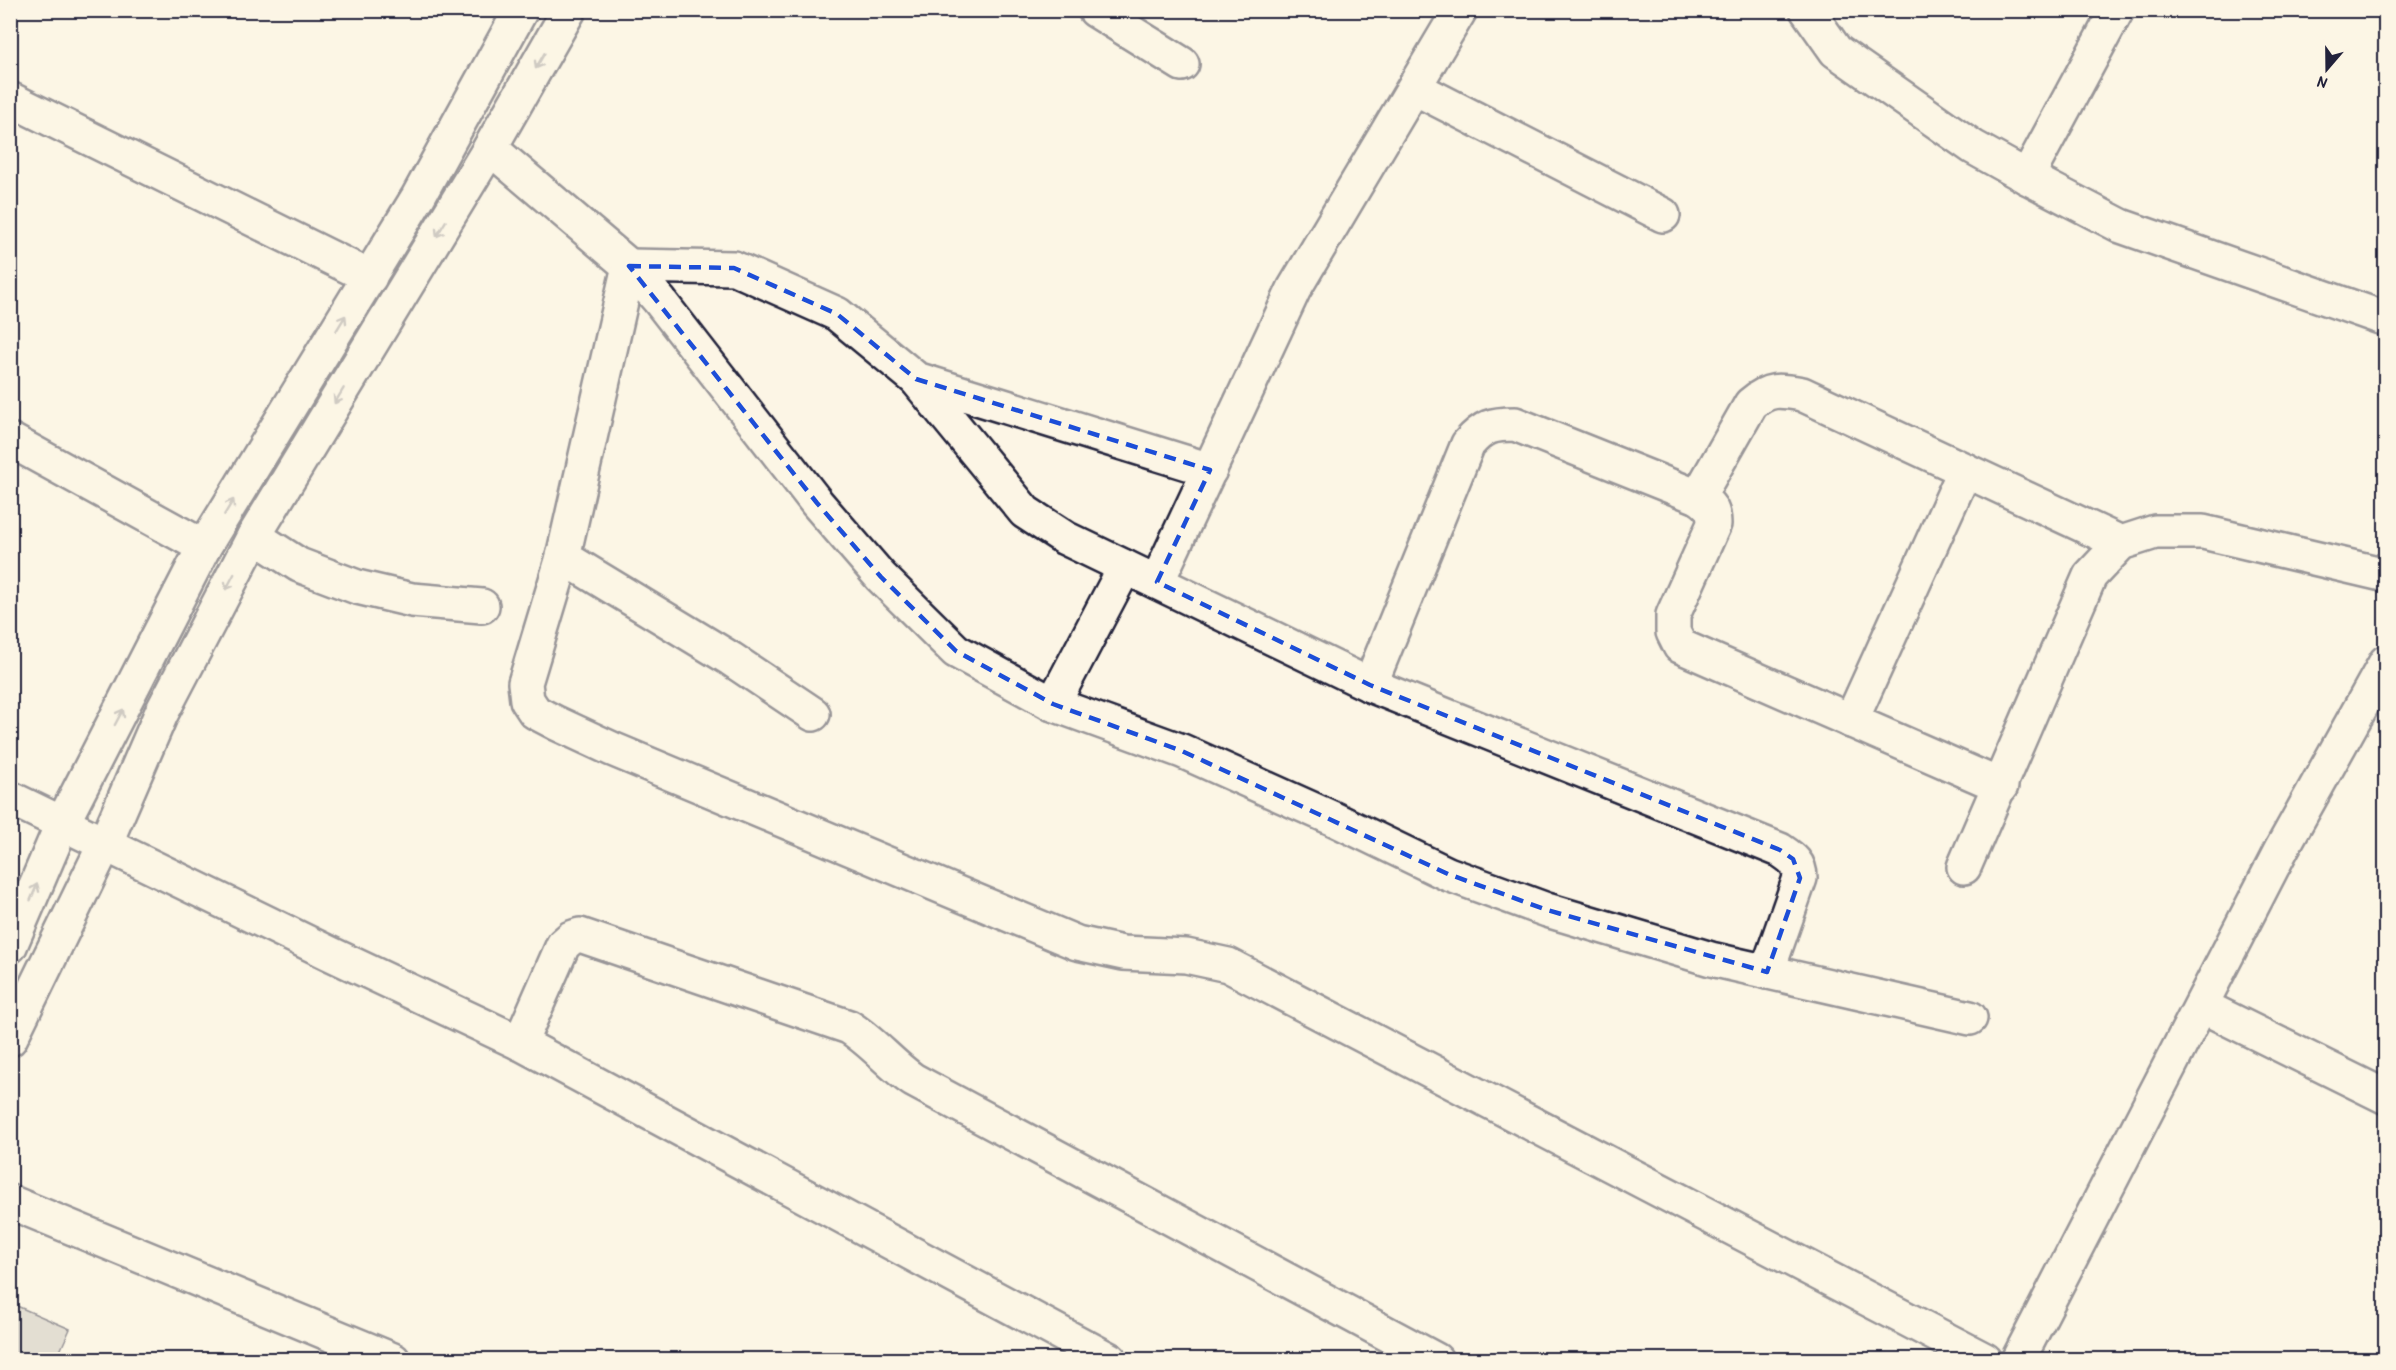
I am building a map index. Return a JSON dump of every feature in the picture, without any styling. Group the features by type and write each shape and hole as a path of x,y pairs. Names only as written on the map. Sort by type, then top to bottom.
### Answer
{"street":[{"path":"10,946 63,822 204,547 370,277 452,138 521,10"},
{"path":"10,1039 105,844 161,714 255,536 490,148 568,10"},
{"path":"1095,10 1182,64"},
{"path":"1157,582 1294,289 1460,10"},
{"path":"1807,10 1836,51 1973,147 2027,177 2121,226 2385,319"},
{"path":"2027,177 2116,10"},
{"path":"1415,88 1663,214"},
{"path":"10,99 370,277"},
{"path":"490,148 629,266 659,300 817,504 880,577 956,651 1053,704 1182,751 1332,818 1448,874 1547,910 1711,959 1970,1017"},
{"path":"629,266 734,268 837,315 916,379 1025,512 1065,538 1370,685 1780,850 1793,859 1800,869 1800,878 1767,972"},
{"path":"629,266 563,557 525,683 527,700 535,712 612,749 1077,943 1123,953 1186,956 1228,965 1985,1359"},
{"path":"916,379 1210,470"},
{"path":"1698,497 1751,404 1762,394 1778,390 1802,394 2121,543"},
{"path":"1370,685 1468,444 1480,430 1497,424 1515,424 1698,497 1709,504 1714,513 1714,524 1673,615 1673,632 1680,646 2001,786"},
{"path":"10,440 204,547"},
{"path":"1851,721 1965,470"},
{"path":"1964,867 2090,576 2121,543 2155,532 2203,532 2385,575"},
{"path":"255,536 299,565 357,587 412,600 482,606"},
{"path":"563,557 731,659 813,714"},
{"path":"1053,704 1125,567"},
{"path":"2019,1359 2281,850 2383,672"},
{"path":"10,798 520,1043 1110,1359"},
{"path":"520,1043 563,945 571,938 580,935 837,1024 864,1036 894,1067 913,1080 1436,1359"},
{"path":"2202,1006 2385,1097"},
{"path":"10,1202 393,1359"}],"highlighted area":[{"path":"629,266 734,268 837,314 916,379 1210,470 1157,582 1370,685 1780,850 1793,859 1800,878 1767,972 1547,910 1448,874 1182,751 1053,704 956,651 881,577 817,503"}],"building":[{"path":"10,1303 70,1329 56,1360 10,1360"}]}
